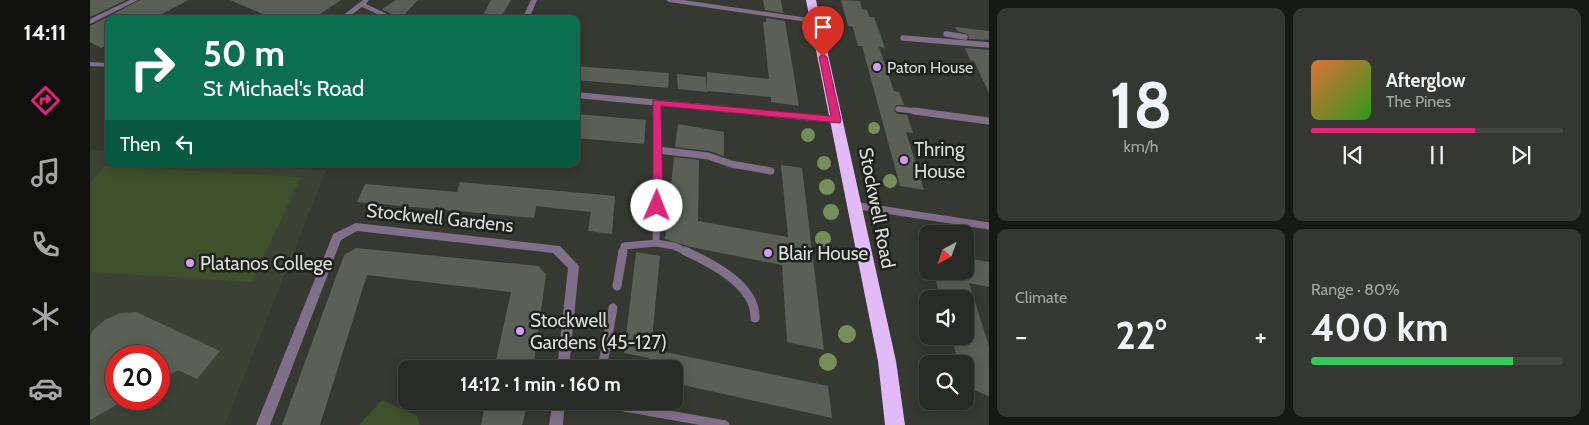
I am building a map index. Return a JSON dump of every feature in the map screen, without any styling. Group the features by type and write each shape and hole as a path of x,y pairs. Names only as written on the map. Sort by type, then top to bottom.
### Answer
{"highway":[{"name":"Stockwell Road","path":"811,0 899,420"}],"street":[{"path":"90,22 135,0"},
{"path":"527,15 534,0"},
{"path":"669,0 815,21"},
{"path":"347,15 365,2 388,15"},
{"path":"90,64 105,65"},
{"path":"580,95 836,120"},
{"name":"Stockwell Gardens","path":"263,425 336,237 356,227 556,249 574,266 564,360"},
{"path":"556,425 558,410"}],"lane":[{"path":"946,34 989,40"},
{"path":"902,38 929,41 958,41 989,45"},
{"path":"656,103 658,150 656,243"},
{"path":"898,108 989,121"},
{"path":"658,150 708,156 731,164 771,170"},
{"path":"854,205 989,226"},
{"path":"617,286 624,246 656,243 678,247 700,259 745,291 754,304 755,318"},
{"path":"604,360 613,308"},
{"path":"640,410 725,425"}],"shaded area":[{"name":"Platanos College","path":"90,150 105,151 105,167 257,167 326,170 225,425 90,425"}],"green space":[{"path":"104,166 301,177 252,282 90,272 90,184"},
{"path":"382,400 398,407 398,410 404,410 417,416 420,425 359,425"}],"building":[{"path":"90,0 126,0 90,17"},
{"path":"140,0 188,0 160,15 111,15"},
{"path":"230,0 341,0 319,15 265,15"},
{"path":"396,0 418,0 404,15 393,15 382,9"},
{"path":"491,0 511,0 502,15 483,15"},
{"path":"763,0 781,0 783,13 765,10"},
{"path":"841,0 860,1 862,9 867,10 869,17 874,17 885,48 879,47 894,91 899,92 904,105 896,105 894,110 897,114 907,115 913,133 906,132 924,190 900,186 862,46 858,46 853,27 848,26"},
{"path":"105,18 105,46 101,48 90,42 90,26"},
{"path":"766,18 785,21 799,106 771,102 771,97 707,91 707,72 769,79 763,22 766,22"},
{"path":"955,27 989,31 989,40 969,39 968,34 957,31"},
{"path":"965,48 989,50 989,93 974,61 970,60"},
{"path":"580,66 669,73 668,88 580,80"},
{"path":"677,74 706,77 707,92 678,89"},
{"path":"580,114 646,120 644,144 580,138"},
{"path":"678,124 724,132 724,156 709,151 675,147"},
{"name":"Blair House","path":"674,157 699,160 698,221 788,237 781,165 802,168 824,350 787,342 782,265 691,247 665,239"},
{"path":"460,182 615,196 612,234 588,231 591,212 536,206 534,218 357,202 365,184 457,192"},
{"name":"Stockwell Gardens (45-127)","path":"356,248 538,266 546,274 534,360 496,360 511,292 367,275 320,425 282,425 344,255"},
{"path":"636,252 660,256 651,349 828,386 832,418 683,385 683,360 649,360 649,358 624,353"},
{"path":"974,260 989,262 989,287 969,283 971,290 938,290 936,280 974,280"},
{"path":"974,299 989,346 989,396 974,390 974,355 956,355 954,345 974,345"},
{"path":"136,312 220,351 197,379 178,370 170,375 170,345 105,345 105,410 107,410 90,420 90,336 93,330 105,320 120,313"},
{"name":"Stockwell Gardens (45-127)","path":"484,410 526,410 522,425 481,425"}],"place":[{"name":"Paton House","path":"877,67"},
{"name":"Thring House","path":"904,160"},
{"name":"Blair House","path":"768,253"},
{"name":"Platanos College","path":"190,263"},
{"name":"Stockwell Gardens (45-127)","path":"520,331"}],"route":[{"path":"657,206 658,150 656,103 750,110 836,120 823,57"}]}
